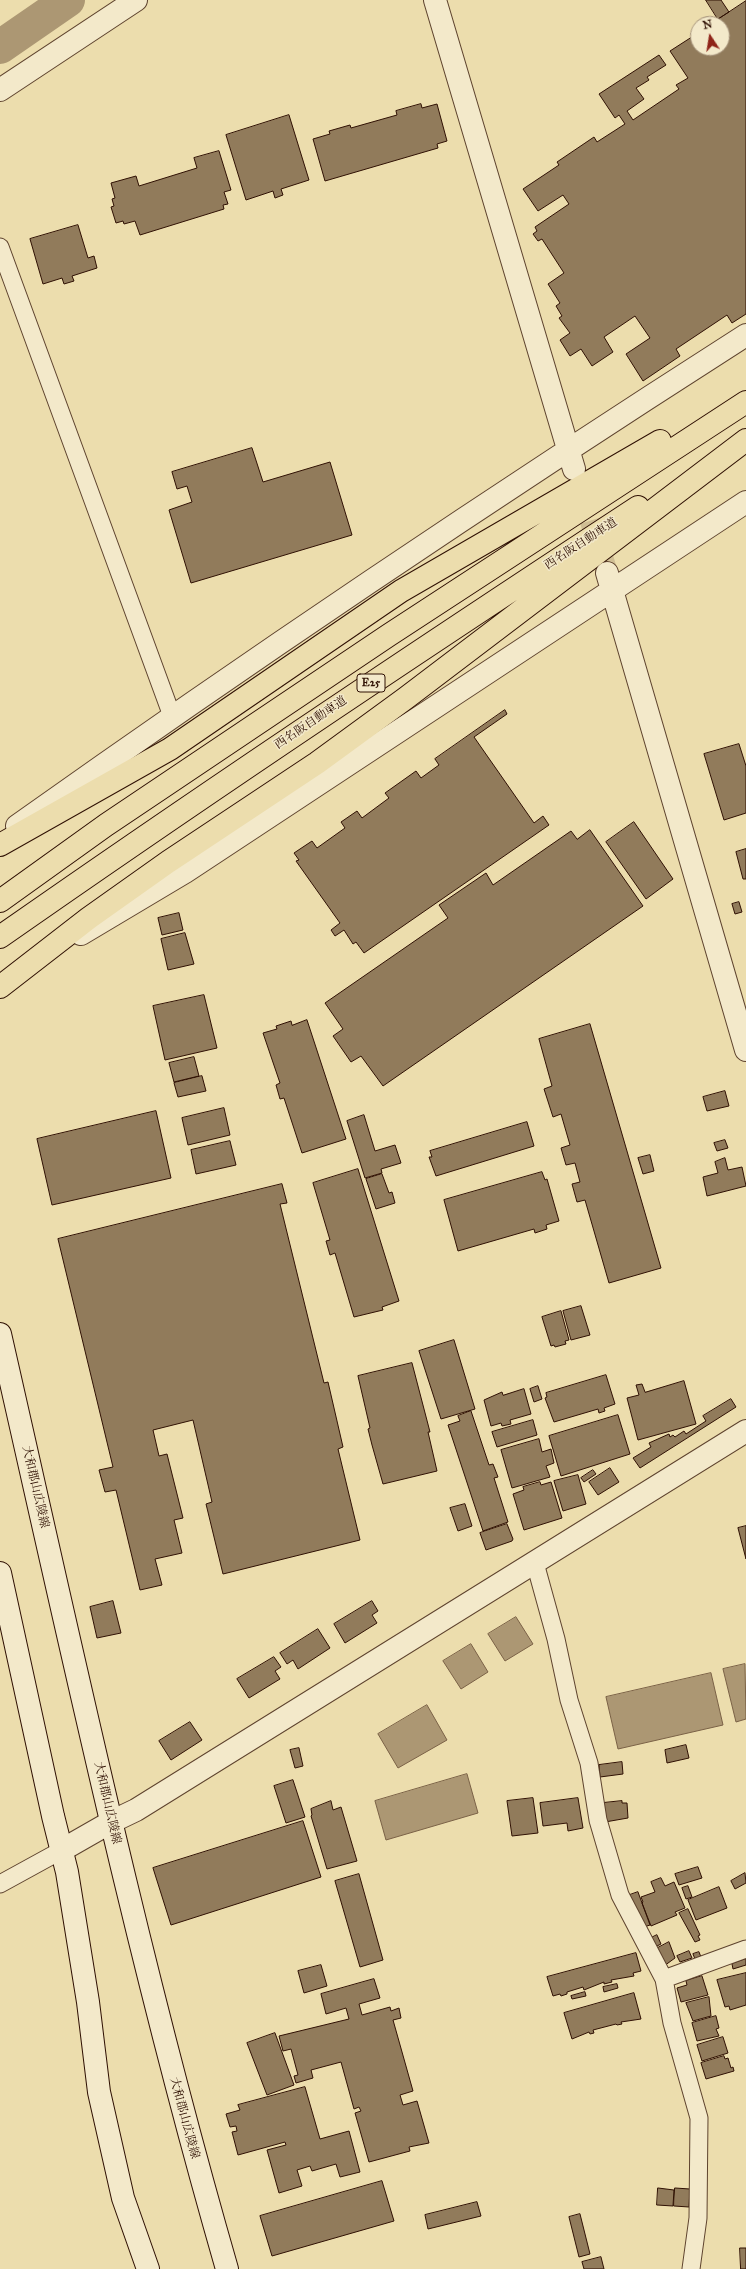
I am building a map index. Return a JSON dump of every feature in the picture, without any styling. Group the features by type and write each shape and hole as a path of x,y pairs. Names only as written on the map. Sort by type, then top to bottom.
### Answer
{"highway":[{"path":"0,845 170,749 401,591 746,390"},
{"name":"E25","path":"0,901 106,825 369,648 746,402"},
{"name":"西名阪自動車道","path":"0,937 134,843 404,660 746,436"},
{"path":"0,988 89,918 168,862 317,763 406,698 746,440"}],"street":[{"path":"0,90 136,0"},
{"path":"435,0 571,459"},
{"path":"0,247 172,716"},
{"path":"0,838 172,716 571,459 746,335"},
{"path":"0,988 90,929 185,872 610,581 746,502"},
{"path":"610,581 710,932 746,1050"},
{"name":"大和郡山広陵線","path":"0,1334 111,1822 162,2036 227,2269"},
{"path":"0,1884 111,1822 136,1810 746,1431"},
{"path":"535,1563 556,1639 569,1700 590,1763 598,1820 620,1895 664,1979 672,2023 699,2118 698,2218 691,2269"},
{"path":"0,1573 67,1872 88,2002 99,2092 123,2198 148,2269"},
{"path":"664,1979 746,1949"}],"shaded area":[{"path":"516,1617 533,1644 505,1661 488,1634"},
{"path":"471,1644 488,1672 461,1689 443,1661"},
{"path":"745,1664 746,1719 736,1722 723,1669"},
{"path":"711,1673 723,1725 618,1749 606,1697"},
{"path":"427,1705 447,1740 398,1768 378,1734"},
{"path":"467,1774 478,1813 386,1840 375,1801"}],"building":[{"path":"706,0 721,0 729,12 723,16 716,16"},
{"path":"746,1 746,314 732,323 727,315 676,349 680,356 643,381 626,354 650,338 635,316 604,337 613,352 592,366 581,349 570,356 560,340 570,333 559,318 562,316 556,306 560,303 548,284 564,273 542,239 538,241 533,234 537,231 535,227 569,204 563,195 538,211 523,189 559,165 557,162 594,137 597,142 625,124 619,115 615,118 599,94 659,55 666,65 647,77 649,80 636,88 644,99 627,111 633,120 679,89 676,85 688,78 670,51 690,38 690,56 730,56 730,16 723,16"},
{"path":"421,104 422,108 437,104 447,141 437,144 438,148 325,181 313,139 330,134 329,131 350,125 351,128 397,115 396,111"},
{"path":"289,115 309,180 281,189 283,195 275,198 273,191 246,200 226,135"},
{"path":"219,151 231,190 224,192 228,204 223,205 224,209 140,235 135,221 124,224 123,221 116,223 111,207 114,206 112,199 115,198 111,183 136,176 139,186 197,168 194,158"},
{"path":"78,225 88,258 94,256 97,268 72,276 74,281 64,284 62,278 43,284 30,239"},
{"path":"252,448 263,482 330,462 352,535 191,583 169,510 192,502 187,486 177,489 172,472"},
{"path":"505,710 507,714 474,737 534,823 543,816 549,825 364,953 356,942 353,944 344,930 335,936 331,930 340,923 296,861 299,860 294,853 312,841 317,848 345,828 341,822 357,811 362,818 389,798 385,793 416,771 421,778 439,765 435,759"},
{"path":"739,744 746,766 746,813 724,820 704,754"},
{"path":"634,822 673,879 646,899 606,842"},
{"path":"590,830 643,906 383,1086 361,1056 351,1062 333,1036 343,1029 325,1003 448,918 439,905 486,873 493,885 571,831 577,839"},
{"path":"746,849 746,879 743,879 736,852"},
{"path":"739,902 742,912 735,914 732,904"},
{"path":"179,913 183,930 162,935 158,918"},
{"path":"185,933 194,964 168,970 161,939"},
{"path":"204,995 217,1048 165,1060 153,1006"},
{"path":"307,1020 346,1139 302,1153 284,1098 280,1099 276,1085 280,1083 263,1033 277,1029 276,1026 291,1021 292,1025"},
{"path":"590,1024 661,1268 609,1283 585,1200 577,1202 572,1184 580,1182 575,1163 566,1165 561,1148 570,1145 561,1114 553,1117 544,1089 552,1086 539,1039"},
{"path":"194,1057 199,1076 174,1082 169,1063"},
{"path":"202,1076 206,1091 178,1097 174,1083"},
{"path":"725,1091 729,1106 707,1111 703,1097"},
{"path":"224,1108 230,1135 188,1145 182,1118"},
{"path":"156,1111 171,1178 52,1205 37,1139"},
{"path":"364,1115 375,1151 395,1145 401,1163 381,1169 382,1173 365,1178 347,1121"},
{"path":"527,1122 534,1146 436,1176 429,1157 432,1157 430,1151"},
{"path":"725,1140 728,1148 717,1151 714,1143"},
{"path":"230,1141 236,1165 196,1174 191,1150"},
{"path":"650,1155 654,1171 643,1174 638,1158"},
{"path":"725,1158 728,1170 742,1167 746,1186 707,1196 703,1177 718,1173 715,1162"},
{"path":"358,1169 399,1301 382,1307 383,1310 354,1317 335,1253 330,1255 326,1241 330,1240 313,1183"},
{"path":"542,1172 545,1180 547,1179 559,1221 546,1225 547,1229 535,1233 534,1229 458,1251 444,1200"},
{"path":"382,1174 389,1193 392,1192 395,1203 376,1209 366,1179"},
{"path":"282,1184 287,1203 280,1204 324,1383 328,1382 343,1447 338,1449 360,1540 223,1574 206,1504 212,1502 193,1420 153,1430 159,1456 167,1454 183,1518 174,1520 182,1553 155,1559 162,1585 140,1590 116,1490 105,1492 99,1470 113,1467 58,1239"},
{"path":"581,1306 590,1335 571,1340 563,1311"},
{"path":"561,1311 569,1340 565,1341 566,1344 555,1347 554,1345 551,1346 542,1317"},
{"path":"454,1340 475,1409 441,1419 419,1351"},
{"path":"412,1363 430,1432 428,1432 437,1471 383,1484 368,1429 370,1428 358,1376"},
{"path":"606,1375 615,1404 604,1408 605,1411 599,1413 598,1409 554,1422 545,1398 547,1397 546,1393"},
{"path":"684,1381 696,1424 638,1440 627,1398 639,1395 636,1385 642,1384 645,1392"},
{"path":"538,1386 542,1399 534,1402 530,1389"},
{"path":"524,1389 531,1414 510,1420 511,1424 502,1426 501,1423 491,1426 484,1400 502,1392 503,1395"},
{"path":"731,1399 736,1407 640,1468 633,1458 651,1447 649,1443 669,1434 670,1437 673,1435 675,1437 684,1431 686,1434 706,1421 703,1416"},
{"path":"471,1411 489,1465 493,1464 498,1477 494,1478 508,1522 483,1531 448,1425 460,1421 458,1416"},
{"path":"618,1415 630,1454 561,1476 549,1436"},
{"path":"533,1420 537,1435 497,1447 492,1432"},
{"path":"539,1439 542,1452 551,1449 554,1463 546,1466 550,1477 512,1488 501,1450"},
{"path":"610,1468 619,1482 598,1495 589,1482"},
{"path":"593,1470 596,1474 584,1482 581,1478"},
{"path":"578,1475 586,1504 563,1511 554,1481"},
{"path":"540,1482 541,1485 551,1482 562,1518 524,1530 513,1494 524,1490 523,1487"},
{"path":"465,1504 472,1526 458,1531 450,1508"},
{"path":"507,1524 513,1539 512,1541 486,1550 480,1533"},
{"path":"746,1526 746,1559 738,1528"},
{"path":"113,1601 121,1633 97,1638 90,1607"},
{"path":"372,1601 378,1611 372,1615 377,1623 345,1643 334,1624"},
{"path":"318,1629 330,1648 298,1669 293,1660 287,1664 280,1653"},
{"path":"274,1657 281,1667 275,1671 280,1679 249,1698 237,1679"},
{"path":"190,1722 202,1740 171,1760 159,1741"},
{"path":"686,1745 689,1758 667,1763 665,1750"},
{"path":"299,1748 303,1766 295,1768 290,1750"},
{"path":"622,1762 623,1774 600,1777 599,1765"},
{"path":"293,1780 305,1817 286,1823 274,1786"},
{"path":"533,1798 538,1833 512,1836 507,1801"},
{"path":"578,1798 583,1828 568,1831 567,1823 543,1826 540,1803"},
{"path":"331,1801 333,1810 341,1807 357,1861 327,1869 311,1816 311,1809"},
{"path":"622,1801 622,1803 627,1803 628,1818 605,1822 603,1803"},
{"path":"303,1821 321,1877 171,1925 153,1868"},
{"path":"698,1867 702,1878 679,1885 675,1874"},
{"path":"745,1873 746,1883 735,1889 731,1881"},
{"path":"359,1874 383,1960 360,1967 335,1881"},
{"path":"661,1878 665,1886 674,1882 685,1908 675,1912 677,1915 651,1926 641,1897 655,1892 651,1882"},
{"path":"688,1886 692,1897 686,1899 682,1888"},
{"path":"719,1887 727,1908 696,1920 688,1900"},
{"path":"638,1892 650,1925 641,1928 627,1896"},
{"path":"688,1909 700,1935 698,1936 700,1940 695,1942 679,1913"},
{"path":"657,1935 661,1944 651,1949 647,1940"},
{"path":"669,1942 675,1958 664,1966 654,1950"},
{"path":"689,1951 692,1958 680,1962 677,1956"},
{"path":"699,1952 701,1957 695,1959 693,1954"},
{"path":"636,1953 641,1971 633,1973 634,1976 611,1980 612,1982 604,1984 604,1982 584,1990 583,1987 567,1992 567,1994 561,1996 560,1994 553,1996 547,1977"},
{"path":"746,1959 746,1965 733,1969 732,1964"},
{"path":"321,1965 327,1986 304,1993 298,1971"},
{"path":"746,1973 746,2005 730,2010 729,2006 725,2007 717,1980"},
{"path":"702,1976 708,1995 681,2002 677,1988 687,1985 686,1981"},
{"path":"374,1979 380,1998 359,2004 362,2015 390,2007 391,2011 399,2008 401,2018 393,2020 413,2091 400,2095 403,2105 417,2101 429,2143 409,2147 410,2151 369,2162 355,2113 361,2111 359,2107 354,2109 341,2062 311,2070 313,2078 296,2083 294,2076 298,2075 291,2049 283,2051 279,2036 349,2019 346,2008 326,2014 321,1994"},
{"path":"617,1984 618,1988 604,1992 603,1987"},
{"path":"585,1992 586,1996 572,1999 571,1996"},
{"path":"634,1993 641,2019 621,2022 622,2024 616,2024 593,2030 594,2033 590,2034 589,2032 572,2039 564,2013"},
{"path":"709,1997 711,2016 693,2021 686,2003"},
{"path":"716,2016 719,2028 716,2029 719,2036 697,2041 692,2023"},
{"path":"275,2033 294,2085 267,2095 247,2043"},
{"path":"723,2037 728,2053 702,2061 697,2045"},
{"path":"724,2056 725,2059 728,2058 731,2068 733,2067 734,2071 706,2079 701,2063"},
{"path":"305,2087 320,2139 349,2131 360,2172 340,2177 336,2164 312,2171 310,2166 297,2170 302,2186 279,2193 267,2150 286,2145 285,2142 238,2155 232,2132 237,2131 236,2126 230,2127 226,2114 240,2110 238,2105"},
{"path":"382,2181 394,2221 272,2256 260,2216"},
{"path":"658,2188 674,2190 673,2206 657,2205"},
{"path":"675,2188 690,2189 689,2207 674,2206"},
{"path":"477,2202 481,2216 428,2229 425,2215"},
{"path":"580,2214 590,2254 579,2257 569,2217"},
{"path":"740,2248 746,2248 746,2269 741,2269"},
{"path":"601,2257 604,2269 584,2269 582,2262"}],"waterway":[{"path":"0,47 68,0"}],"tunnel":[{"path":"581,489 607,573"}]}
